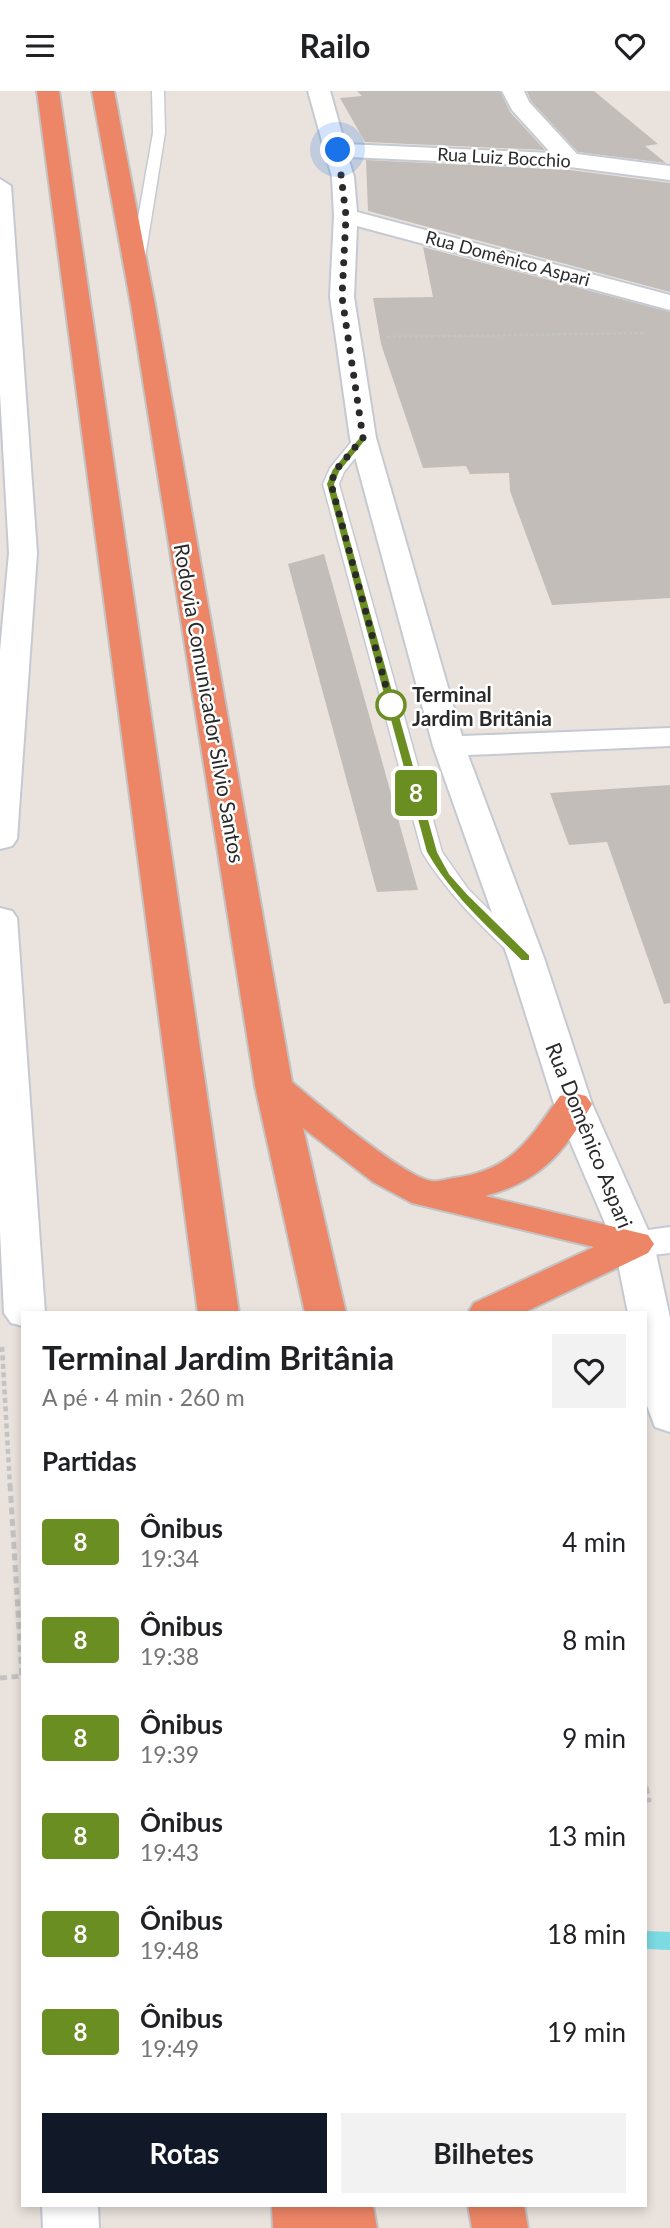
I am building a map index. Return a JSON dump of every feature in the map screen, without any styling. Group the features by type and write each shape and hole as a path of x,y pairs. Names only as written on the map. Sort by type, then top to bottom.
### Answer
{"highway":[{"path":"48,91 219,1311"},
{"name":"Rodovia Comunicador Silvio Santos","path":"103,91 136,267 274,1086 326,1311"},
{"path":"274,1086 354,1151 387,1174 426,1194 652,1242"},
{"path":"426,1194 471,1189 507,1176 539,1157 557,1136 573,1104"},
{"path":"493,1311 652,1242"},
{"path":"299,2207 300,2228"},
{"path":"345,2207 349,2228"},
{"path":"496,2207 500,2228"}],"street":[{"name":"Rua Domênico Aspari","path":"320,91 338,150 346,216 342,297 363,438 449,746 526,958 573,1104 652,1242 670,1417"},
{"path":"513,91 520,105 570,160"},
{"name":"Rua Luiz Bocchio","path":"338,150 570,160 670,173"},
{"path":"0,186 23,552 0,839"},
{"name":"Rua Domênico Aspari","path":"346,216 670,303"},
{"path":"449,746 670,737"},
{"path":"0,918 13,1325"},
{"path":"70,2207 71,2228"}],"lane":[{"path":"136,267 159,133 158,91"},
{"path":"363,438 335,471 331,484 432,852 445,876 526,958"}],"path":[{"path":"348,338 657,333"},
{"path":"13,1325 13,1549 21,1662"},
{"path":"13,1549 21,1548"},
{"path":"0,1678 21,1676"}],"building":[{"path":"357,91 500,91 510,112 545,150 365,142 340,98 362,96"},
{"path":"527,91 594,91 658,144 645,146 666,163 578,152 531,101"},
{"path":"366,160 570,170 670,183 670,292 368,211"},
{"path":"423,247 670,312 670,598 552,605 510,491 509,473 470,474 466,466 423,468 381,344 373,298 433,297"},
{"name":"Terminal Jardim Britânia","path":"324,554 418,890 377,892 288,564"},
{"path":"670,785 670,1003 664,1004 607,842 569,845 550,793"}],"waterway":[{"path":"647,1940 670,1941"}],"bus line":[{"name":"8","path":"363,438 335,471 331,484 432,852 445,876 526,958"}],"place":[{"name":"Terminal Jardim Britânia","path":"391,705"}],"route":[{"path":"338,150 346,216 342,297 363,438 335,471 331,484 391,705"}]}
